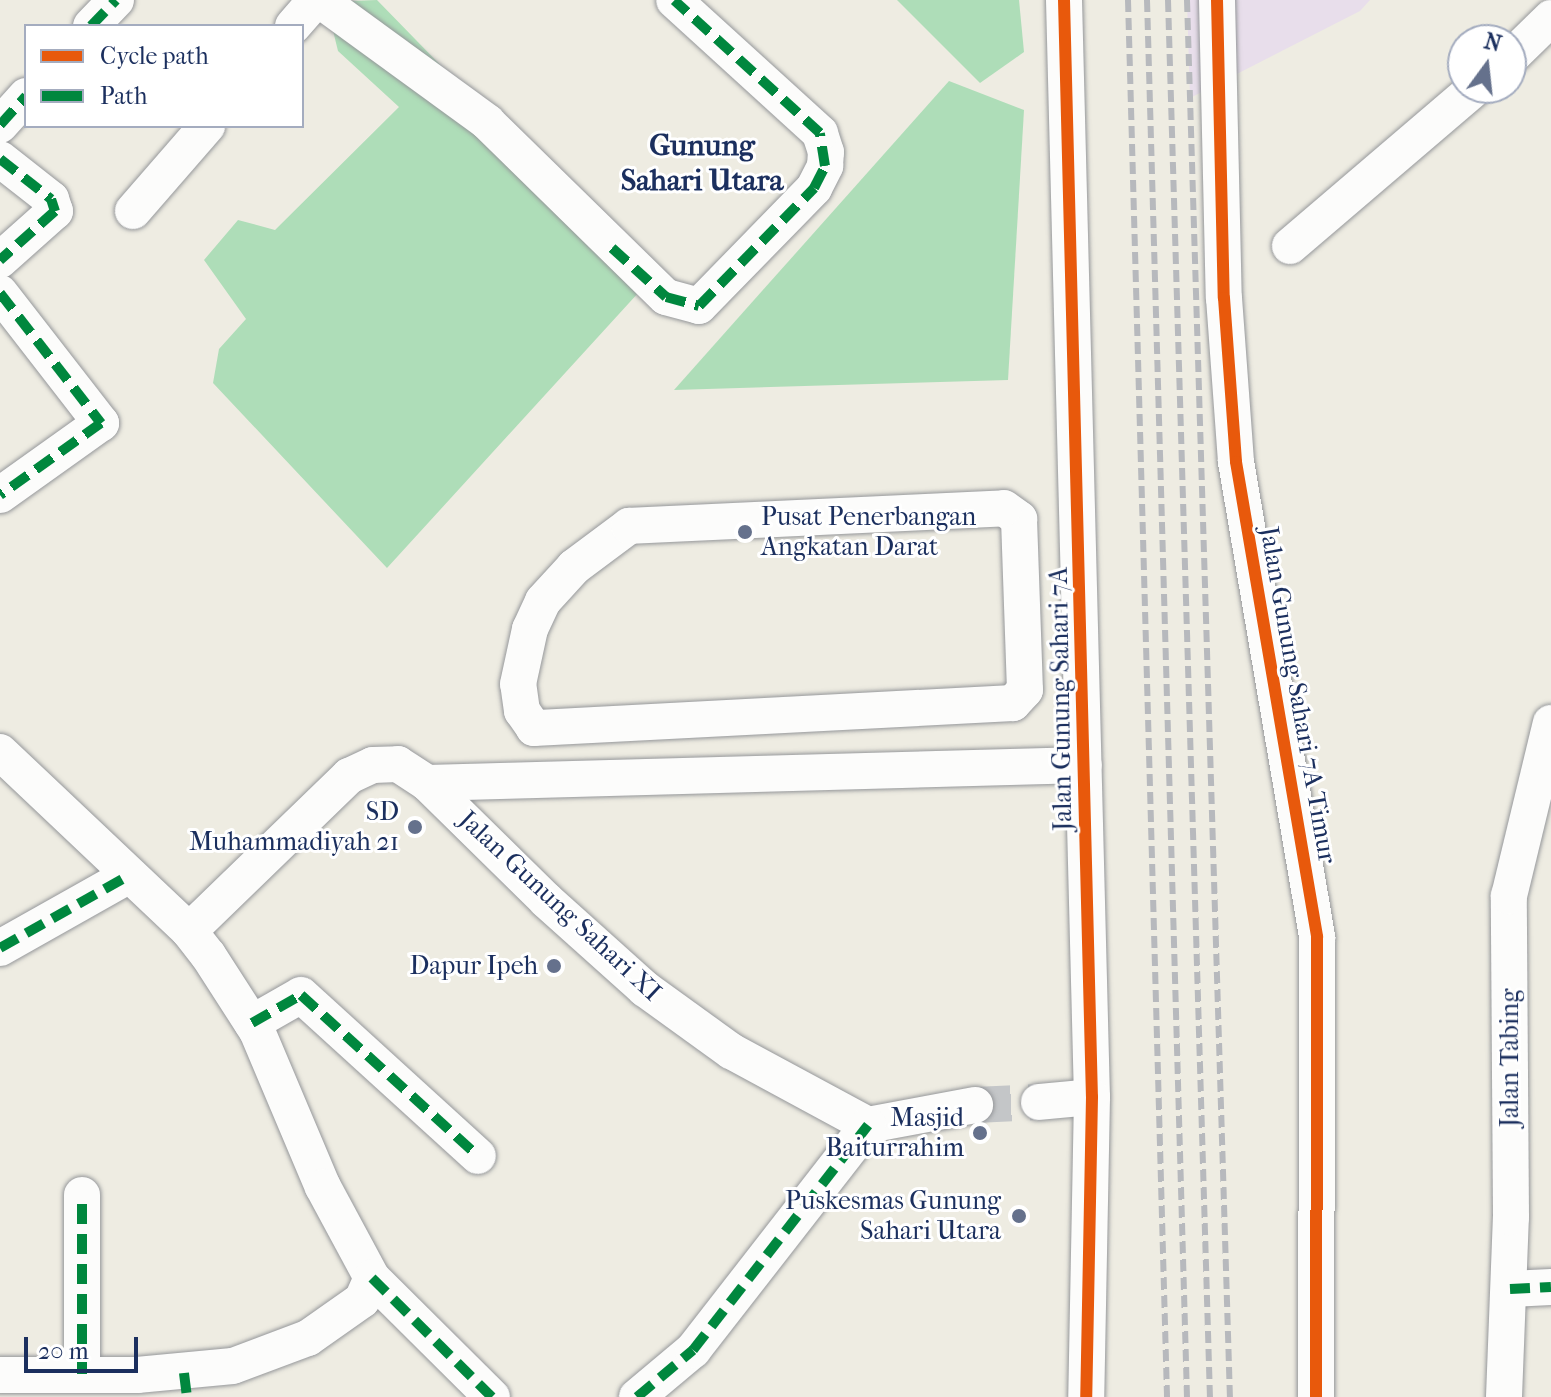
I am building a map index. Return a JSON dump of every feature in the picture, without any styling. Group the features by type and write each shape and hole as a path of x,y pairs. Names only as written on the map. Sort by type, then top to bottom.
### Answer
{"street":[{"path":"93,24 116,0"},
{"path":"295,24 318,0 487,122 666,297 699,306 814,188 825,166 826,152 820,133 674,0"},
{"name":"Jalan Gunung Sahari 7A","path":"1064,0 1092,1097 1086,1397"},
{"name":"Jalan Gunung Sahari 7A Timur","path":"1217,0 1224,298 1236,462 1317,937 1316,1397"},
{"path":"1527,41 1551,18"},
{"path":"1,124 24,98"},
{"path":"1290,246 1456,104"},
{"path":"133,211 205,128"},
{"path":"0,159 51,199 55,211 0,260"},
{"path":"0,293 101,423 0,495"},
{"path":"1004,508 1019,519 1021,610 1025,690 1013,703 534,728 522,711 518,684 530,629 543,601 574,567 629,526 1004,508"},
{"path":"1021,610 1081,610"},
{"name":"Jalan Tabing","path":"1504,1397 1510,1289 1509,896 1537,831 1551,723"},
{"path":"0,752 189,931 252,1023 323,1187 372,1278 492,1397"},
{"name":"Jalan Gunung Sahari XI","path":"189,931 349,776 373,765 398,764 427,783 547,901 645,989 731,1051 868,1125"},
{"path":"427,783 1084,765"},
{"path":"0,948 128,876"},
{"path":"252,1023 301,995 478,1156"},
{"path":"1039,1102 1092,1097"},
{"path":"637,1397 693,1350 868,1125 975,1105"},
{"path":"82,1195 82,1374"},
{"path":"0,1375 82,1374 186,1385 273,1355 308,1338 362,1300 372,1278"},
{"path":"1510,1289 1551,1287"}],"shaded area":[{"path":"1187,0 1370,0 1360,11 1190,98"}],"green space":[{"path":"377,0 650,280 387,568 213,383 219,349 246,319 204,260 238,220 275,230 399,107 338,51 326,2"},
{"path":"897,0 1019,0 1024,52 980,83"},
{"path":"949,81 1024,110 1008,380 674,390"}],"tunnel":[{"path":"975,1105 1039,1102"}],"railway":[{"path":"1128,0 1167,1397"},
{"path":"1147,0 1187,1397"},
{"path":"1168,0 1210,1397"},
{"path":"1187,0 1230,1397"}],"marked path":[{"path":"93,24 116,0"},
{"path":"612,248 666,297 699,306 814,188 825,166 820,133 674,0"},
{"path":"0,125 24,98"},
{"path":"0,159 51,199 55,211 0,260"},
{"path":"0,293 101,423 0,495"},
{"path":"0,948 128,876"},
{"path":"252,1023 301,995 478,1156"},
{"path":"637,1397 693,1350 868,1125"},
{"path":"82,1195 82,1374"},
{"path":"372,1278 492,1397"},
{"path":"1510,1289 1551,1287"},
{"path":"184,1373 187,1397"}],"cycle path":[{"path":"1064,0 1092,1097 1086,1397"},
{"path":"1217,0 1224,298 1236,462 1317,937 1316,1397"}],"place":[{"name":"Pusat Penerbangan Angkatan Darat","path":"745,532"},
{"name":"SD Muhammadiyah 21","path":"415,827"},
{"name":"Dapur Ipeh","path":"554,966"},
{"name":"Masjid Baiturrahim","path":"980,1133"},
{"name":"Puskesmas Gunung Sahari Utara","path":"1019,1216"}],"district":[{"name":"Gunung Sahari Utara","path":"702,163"}]}
